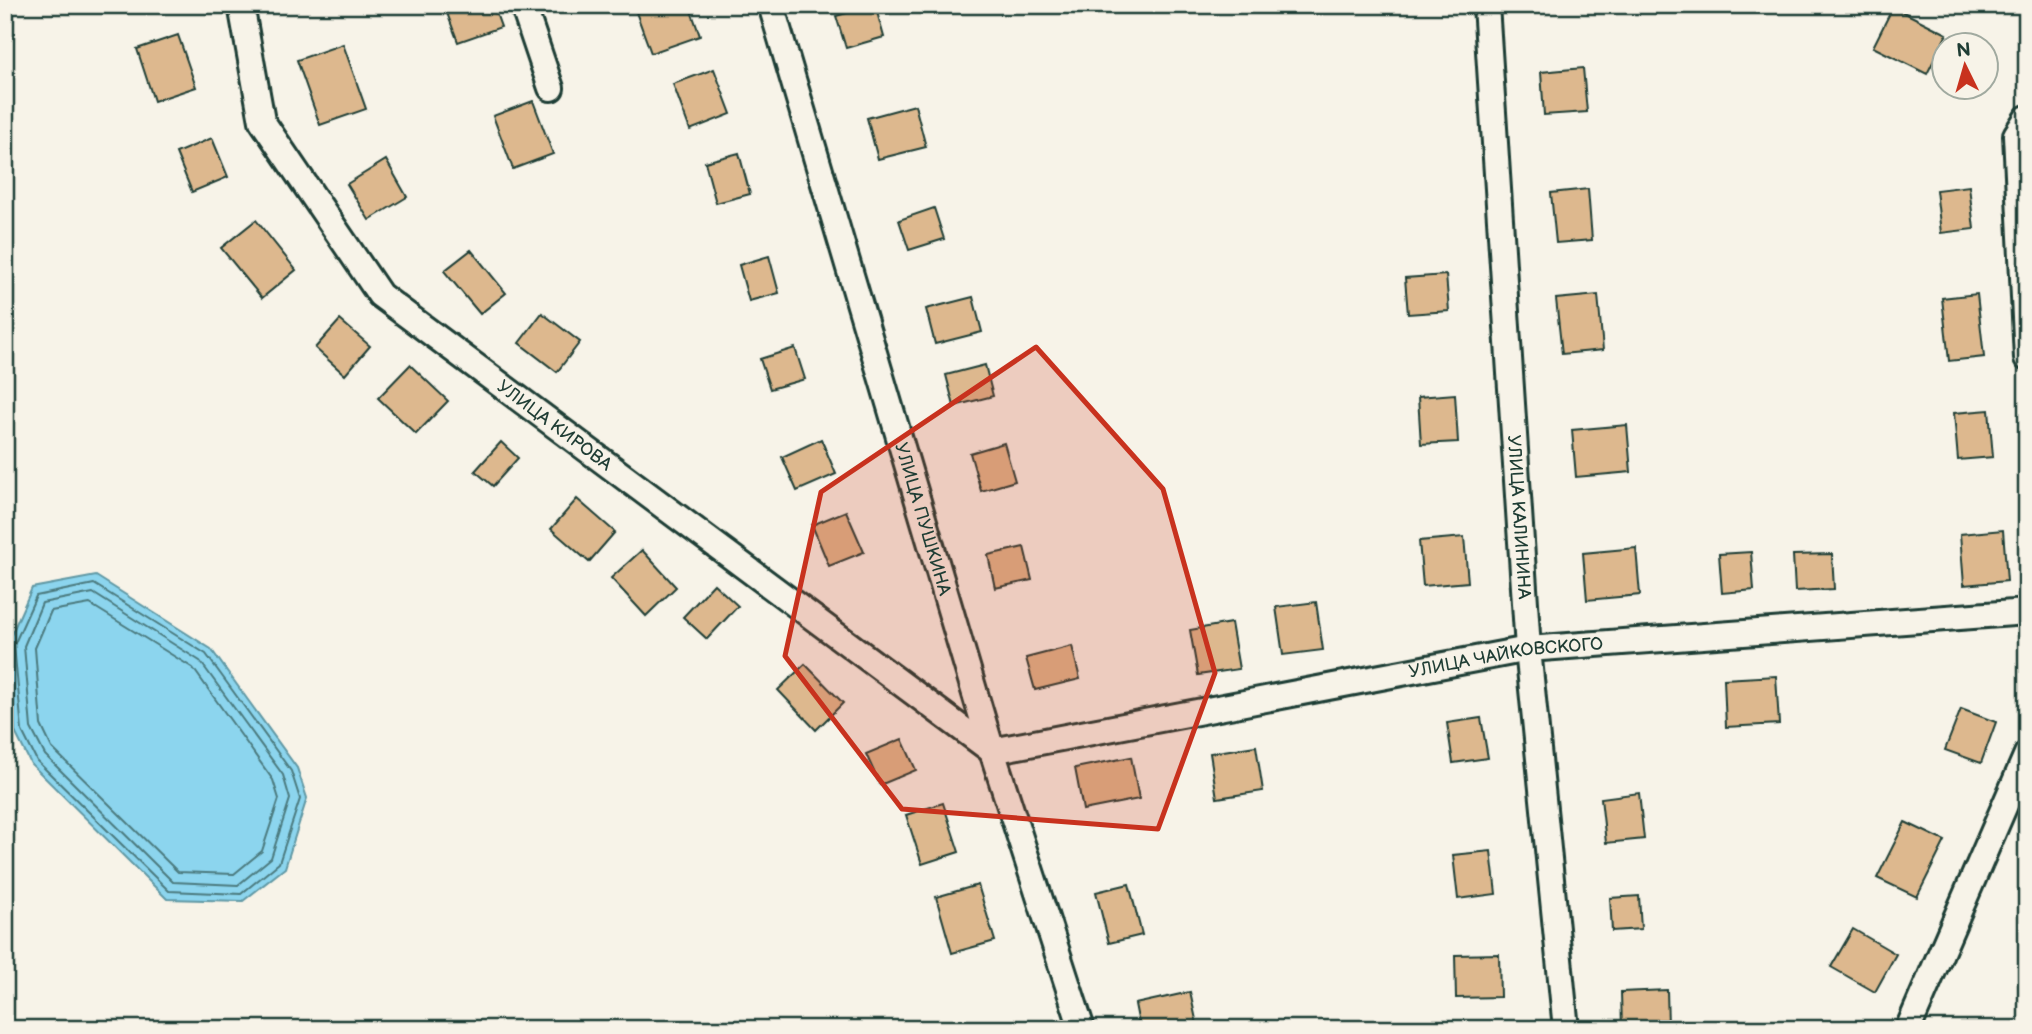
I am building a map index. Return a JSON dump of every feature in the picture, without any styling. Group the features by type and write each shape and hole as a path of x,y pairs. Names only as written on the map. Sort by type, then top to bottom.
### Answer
{"street":[{"name":"УЛИЦА КИРОВА","path":"241,5 262,121 380,295 992,751"},
{"path":"523,5 551,88"},
{"name":"УЛИЦА ПУШКИНА","path":"771,5 992,751 1082,1029"},
{"name":"УЛИЦА КАЛИНИНА","path":"1486,5 1528,649 1566,1029"},
{"path":"2027,118 2016,135 2027,358"},
{"name":"УЛИЦА ЧАЙКОВСКОГО","path":"992,751 1528,649 2027,612"},
{"path":"1908,1029 2027,754"}],"highlighted area":[{"path":"1036,347 1163,489 1215,673 1158,829 902,809 785,656 821,492"}],"water":[{"path":"96,576 211,649 297,768 307,798 285,868 243,901 167,899 31,764 15,732 8,642 32,588"}],"building":[{"path":"444,5 493,5 501,27 458,42"},
{"path":"655,5 689,5 700,36 651,53 636,12"},
{"path":"875,5 884,37 846,48 836,16"},
{"path":"1893,7 1943,32 1930,32 1930,68 1927,74 1873,47"},
{"path":"178,35 196,87 154,101 137,49"},
{"path":"343,44 366,109 320,125 297,60"},
{"path":"1583,68 1587,112 1544,115 1541,72"},
{"path":"714,69 731,114 690,130 673,84"},
{"path":"533,101 553,154 513,169 493,116"},
{"path":"915,105 926,147 878,159 867,118"},
{"path":"212,138 228,177 192,192 176,153"},
{"path":"739,153 750,194 716,203 705,162"},
{"path":"386,160 407,197 369,220 347,184"},
{"path":"1969,186 1974,229 1941,233 1936,190"},
{"path":"1588,189 1592,240 1556,243 1551,193"},
{"path":"934,208 944,239 909,250 899,220"},
{"path":"256,220 296,270 262,298 221,248"},
{"path":"471,250 506,293 480,314 444,271"},
{"path":"769,256 779,293 749,301 739,265"},
{"path":"1446,275 1449,311 1408,314 1405,278"},
{"path":"1977,294 1984,357 1949,361 1942,298"},
{"path":"1598,295 1603,350 1562,354 1556,299"},
{"path":"973,297 982,332 935,344 926,309"},
{"path":"542,313 580,342 557,372 519,343"},
{"path":"340,320 370,346 345,375 315,348"},
{"path":"795,348 805,379 770,389 760,359"},
{"path":"410,365 448,401 416,434 378,398"},
{"path":"985,365 993,396 954,406 946,375"},
{"path":"1455,394 1458,442 1421,444 1418,397"},
{"path":"1989,410 1993,457 1958,460 1954,413"},
{"path":"1627,425 1631,472 1576,477 1572,430"},
{"path":"821,439 836,474 797,491 782,457"},
{"path":"501,442 518,458 493,486 475,471"},
{"path":"1004,443 1015,481 981,491 970,453"},
{"path":"577,499 615,532 589,562 551,529"},
{"path":"846,511 864,552 829,566 812,525"},
{"path":"2003,530 2007,581 1964,585 1960,534"},
{"path":"1464,537 1468,582 1423,586 1419,541"},
{"path":"1024,547 1032,580 995,588 988,555"},
{"path":"1636,548 1640,595 1587,600 1583,553"},
{"path":"642,550 676,587 646,616 611,578"},
{"path":"1751,552 1754,590 1722,593 1719,554"},
{"path":"1832,554 1834,589 1795,591 1793,555"},
{"path":"714,584 738,606 707,639 683,617"},
{"path":"1316,602 1323,650 1283,655 1276,607"},
{"path":"1231,623 1239,669 1198,675 1190,630"},
{"path":"1072,646 1080,679 1035,690 1026,658"},
{"path":"805,664 843,703 816,730 778,690"},
{"path":"1776,676 1779,724 1726,727 1724,679"},
{"path":"1961,709 1996,722 1981,763 1945,750"},
{"path":"1481,718 1488,758 1453,763 1447,723"},
{"path":"902,739 916,770 880,785 866,754"},
{"path":"1256,746 1263,791 1217,798 1210,753"},
{"path":"1131,757 1139,799 1083,810 1075,768"},
{"path":"1639,793 1644,839 1606,843 1601,798"},
{"path":"943,803 959,852 922,864 906,815"},
{"path":"1905,822 1945,841 1917,897 1877,878"},
{"path":"1491,851 1496,894 1458,899 1453,855"},
{"path":"1129,884 1142,935 1109,943 1096,892"},
{"path":"978,885 995,941 952,953 936,897"},
{"path":"1639,896 1641,929 1612,931 1610,898"},
{"path":"1853,929 1896,954 1875,992 1831,967"},
{"path":"1499,954 1500,997 1456,998 1455,955"},
{"path":"1667,990 1668,1026 1622,1028 1621,992"},
{"path":"1190,992 1198,1029 1140,1029 1135,1004"}]}
